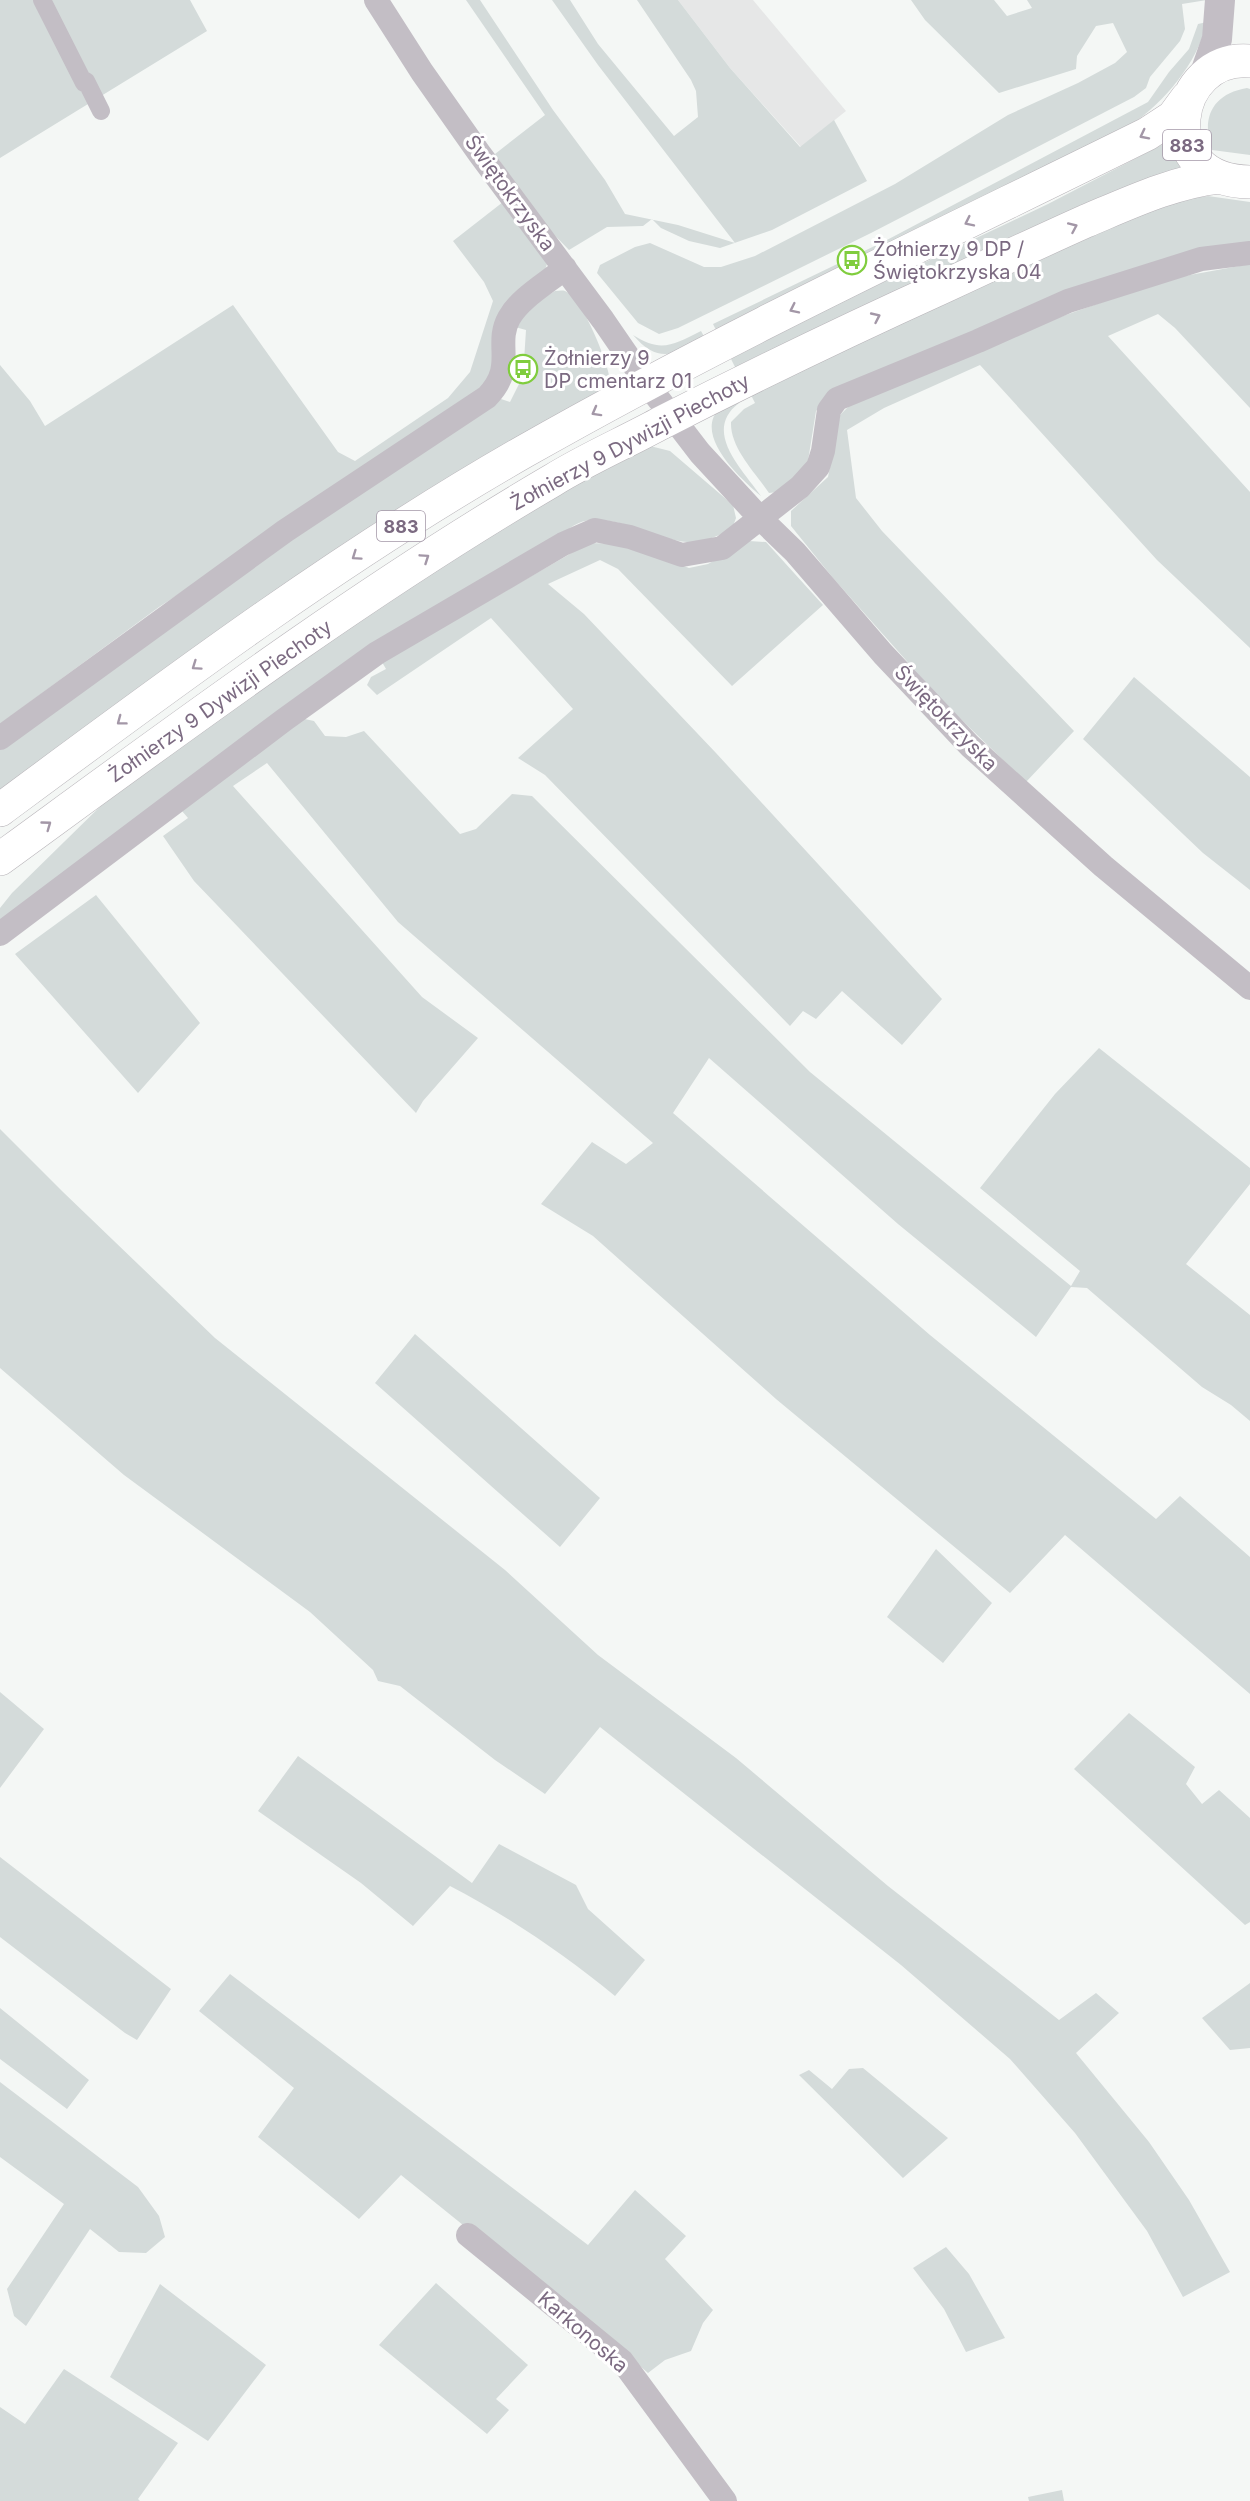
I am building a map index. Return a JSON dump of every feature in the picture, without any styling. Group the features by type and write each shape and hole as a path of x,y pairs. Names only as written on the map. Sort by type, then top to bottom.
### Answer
{"highway":[{"name":"883","path":"1235,179 1202,168 1192,157 1186,141 1184,123 1196,87 1221,64 1239,60 1250,61"},
{"name":"Żołnierzy 9 Dywizji Piechoty","path":"0,810 168,686 385,536 524,451 717,347 1147,134 1173,117 1196,87"},
{"name":"Żołnierzy 9 Dywizji Piechoty","path":"0,859 192,719 437,550 556,477 786,359 1061,232 1173,187 1196,180 1235,179"}],"street":[{"path":"42,0 84,83 86,81 101,111"},
{"name":"Świętokrzyska","path":"376,0 422,72 479,153 700,453 795,552 890,662 978,753 1103,866 1250,988"},
{"path":"1196,87 1217,39 1220,0"},
{"path":"0,934 377,653 563,544 595,530 630,537 682,555 722,548 800,487 818,467 824,451 829,410 837,399 1068,301 1201,259 1250,253"},
{"path":"0,738 238,564 487,398 496,388 502,375 507,321 523,302 565,268"},
{"name":"Karkonoska","path":"468,2235 622,2361 725,2501"}],"shaded area":[{"path":"0,0 190,0 207,31 0,158"},
{"path":"466,0 480,0 553,110 605,180 625,214 651,219 643,226 607,227 569,250 540,220 495,154 545,115"},
{"path":"552,0 570,0 598,44 674,136 698,117 696,91 637,0 678,0 730,68 800,147 834,120 867,181 772,230 735,243 598,65"},
{"path":"678,0 753,0 846,111 801,147 730,68"},
{"path":"911,0 994,0 1007,16 1032,8 1027,0 1207,0 1182,4 1185,29 1180,41 1150,77 1146,88 1134,97 871,233 678,328 659,334 638,323 597,273 600,265 635,247 650,243 704,267 721,267 755,256 895,184 1008,115 1078,83 1115,63 1127,52 1113,23 1096,26 1077,56 1076,69 999,93 925,20"},
{"path":"1207,22 1188,67 1156,105 1131,125 718,334 713,324 885,241 1148,102 1189,49 1198,24"},
{"path":"1250,89 1250,155 1212,150 1208,128 1212,109 1225,96"},
{"path":"1175,138 1186,166 737,371 729,355 1048,204"},
{"path":"1208,196 1250,202 1250,248 835,389 816,411 807,467 778,492 769,493 739,450 731,422 744,409 755,403 749,391 1112,226 1179,200"},
{"path":"503,202 547,264 494,364 485,387 159,607 0,724 0,365 30,401 45,426 233,305 338,452 355,461 448,398 470,372 493,301 484,282 453,241"},
{"path":"653,220 678,225 735,243 720,248 689,241 661,228"},
{"path":"1250,264 1250,408 1175,328 1158,314 1108,336 1250,492 1250,648 1157,560 980,365 884,408 847,430 856,498 882,531 1074,731 1026,782 944,703 833,578 791,526 791,511 828,477 840,415 852,403 1043,323 1168,279"},
{"path":"555,291 565,291 572,296 586,317 599,345 610,379 598,394 0,792 0,749 317,519 501,399 510,402 523,376 526,330 515,327 535,303"},
{"path":"701,331 706,340 667,354 651,350 633,335 652,344 667,345"},
{"path":"736,397 739,403 729,414 724,426 725,438 736,462 761,496 732,468 723,456 712,431 713,419 720,408"},
{"path":"650,446 670,451 733,505 736,518 732,529 705,540 687,542 672,540 606,520 590,520 575,525 0,924 0,908 12,893 116,791 360,617 527,513 630,454"},
{"path":"749,541 766,542 823,605 732,686 618,569 600,560 548,584 584,614 716,753 942,999 902,1045 842,991 816,1019 803,1011 790,1026 545,775 518,758 573,709 491,618 377,695 367,685 371,677 386,669 382,662 589,543 623,544 689,568 708,564"},
{"path":"1134,677 1250,777 1250,890 1203,853 1083,739"},
{"path":"300,718 314,721 325,736 346,737 364,731 460,834 476,829 512,794 532,796 810,1072 1071,1286 1080,1271 980,1188 1055,1094 1099,1048 1250,1168 1250,1184 1186,1264 1250,1315 1250,1421 1231,1405 1202,1387 1087,1288 1071,1287 1036,1337 898,1224 709,1058 673,1113 930,1335 1156,1519 1180,1496 1250,1557 1250,1694 1065,1535 1010,1593 776,1399 593,1236 541,1204 592,1142 626,1164 653,1143 398,922 267,763 233,786 422,997 478,1038 423,1101 416,1113 194,881 163,836 188,818 182,811"},
{"path":"96,895 200,1023 138,1093 15,954"},
{"path":"0,1129 215,1338 505,1570 598,1655 736,1758 888,1886 1059,2020 1096,1993 1119,2013 1076,2053 1149,2142 1189,2200 1230,2272 1183,2297 1147,2231 1075,2133 1010,2059 901,1965 600,1727 545,1794 495,1760 400,1686 378,1681 373,1670 310,1612 124,1475 0,1368"},
{"path":"415,1334 600,1498 560,1547 375,1383"},
{"path":"936,1549 992,1603 943,1663 887,1617"},
{"path":"0,1692 44,1729 0,1788"},
{"path":"1129,1713 1195,1767 1186,1784 1202,1804 1219,1790 1250,1818 1250,1922 1245,1925 1074,1769"},
{"path":"298,1756 472,1883 499,1844 576,1885 588,1909 645,1960 615,1996 536,1937 450,1886 413,1926 361,1883 258,1811"},
{"path":"0,1857 171,1989 137,2040 0,1937"},
{"path":"230,1974 588,2245 635,2190 686,2236 665,2259 713,2310 703,2323 691,2351 665,2360 648,2373 585,2318 401,2175 359,2219 258,2137 294,2088 199,2011"},
{"path":"1250,1983 1250,2048 1230,2050 1202,2018"},
{"path":"0,2008 89,2080 67,2109 0,2059"},
{"path":"863,2068 948,2138 903,2178 799,2075 809,2070 832,2089 849,2069"},
{"path":"0,2082 138,2187 159,2216 165,2237 146,2253 119,2252 90,2229 26,2326 14,2316 7,2289 64,2204 0,2157"},
{"path":"946,2247 969,2274 1005,2338 966,2352 944,2309 913,2268"},
{"path":"436,2283 528,2365 496,2399 509,2410 487,2434 379,2345"},
{"path":"160,2284 266,2365 208,2441 110,2377"},
{"path":"64,2369 178,2443 138,2499 140,2501 0,2501 0,2407 25,2424"},
{"path":"1062,2490 1064,2501 1029,2501 1028,2497"}],"place":[{"name":"Żołnierzy 9 DP / Świętokrzyska 04","path":"852,260"},
{"name":"Żołnierzy 9 DP cmentarz 01","path":"523,369"}]}
